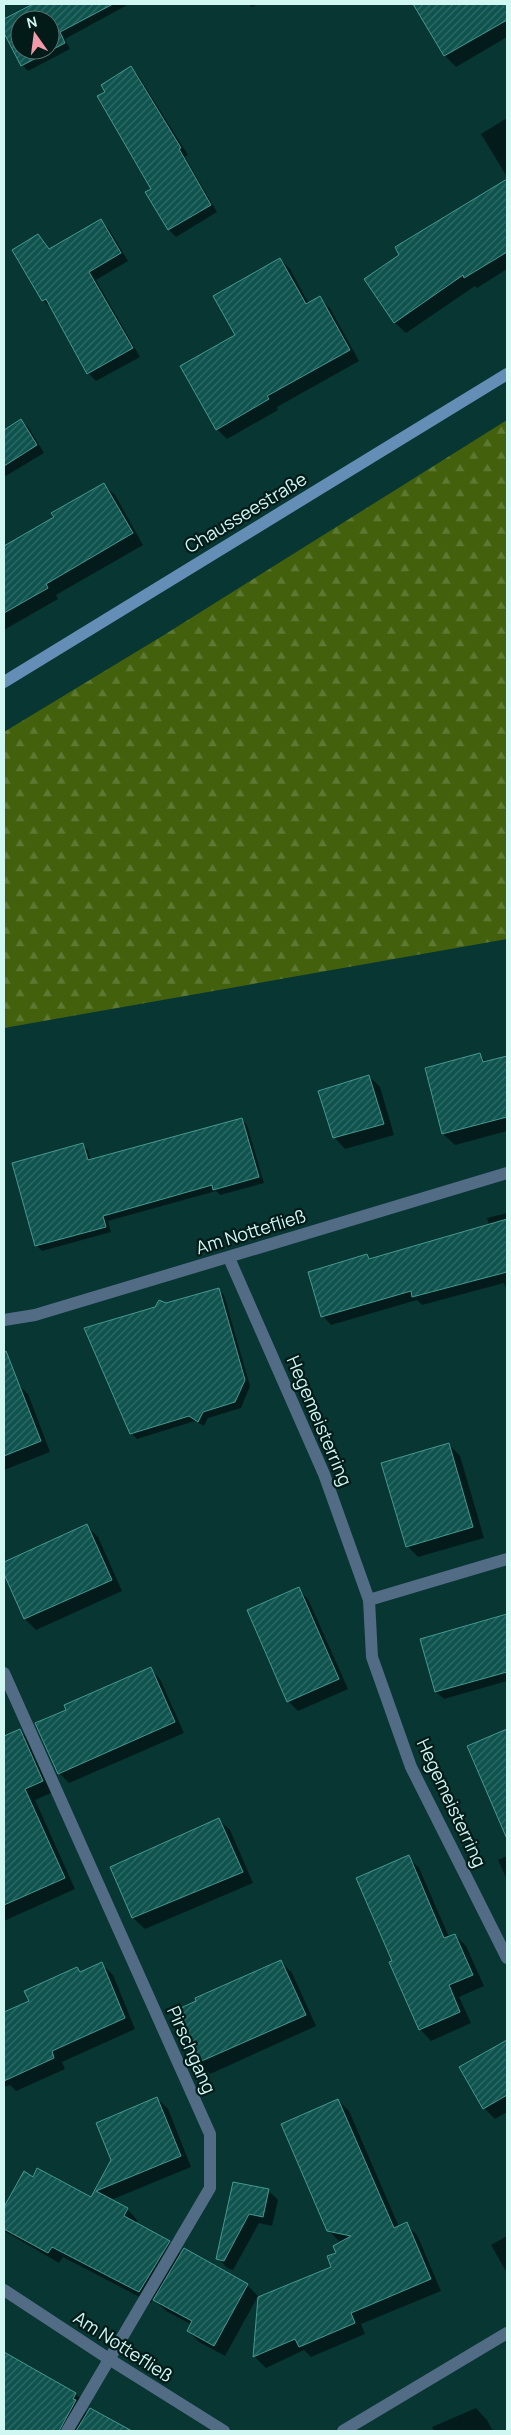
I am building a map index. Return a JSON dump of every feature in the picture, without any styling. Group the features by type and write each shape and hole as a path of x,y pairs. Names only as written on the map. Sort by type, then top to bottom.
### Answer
{"main road":[{"name":"Chausseestraße","path":"4,682 507,374"}],"street":[{"name":"Am Nottefließ","path":"4,1320 35,1315 507,1173"},
{"name":"Hegemeisterring","path":"229,1258 324,1474 369,1600 372,1656 411,1767 507,1958"},
{"path":"369,1600 507,1559"},
{"name":"Pirschgang","path":"4,1674 210,2134 210,2188 67,2431"},
{"name":"Am Nottefließ","path":"4,2290 108,2359 224,2431"},
{"path":"344,2431 507,2333"}],"green space":[{"path":"507,420 507,939 4,1028 4,732 164,635"}],"building":[{"path":"33,4 113,4 60,32 60,10 21,10"},
{"path":"413,4 507,4 507,20 444,56"},
{"path":"10,16 10,45 4,33 4,19"},
{"path":"60,32 65,43 60,46"},
{"path":"18,60 32,60 21,66"},
{"path":"131,66 181,148 179,149 211,205 168,230 145,192 151,189 97,96 105,92 101,85"},
{"path":"507,179 507,252 464,278 463,275 394,323 364,279 399,255 395,247"},
{"path":"101,219 121,253 89,272 133,348 87,374 46,299 42,301 12,250 38,234 49,249"},
{"path":"280,258 306,304 320,296 350,350 267,396 269,399 216,430 180,366 235,335 213,296"},
{"path":"21,419 37,445 4,466 4,430"},
{"path":"104,483 133,533 46,584 48,588 4,613 4,546 54,517 51,513"},
{"path":"480,1053 483,1062 507,1056 507,1117 442,1134 425,1068"},
{"path":"369,1075 384,1124 333,1138 318,1091"},
{"path":"242,1118 259,1177 213,1190 212,1185 103,1216 106,1227 35,1246 12,1163 83,1143 88,1160"},
{"path":"507,1219 507,1272 412,1297 411,1291 321,1317 308,1272 367,1254 369,1259"},
{"path":"219,1288 245,1380 235,1402 203,1412 198,1422 189,1416 130,1434 84,1328 155,1307 159,1300 166,1303"},
{"path":"6,1351 41,1441 4,1456 4,1352"},
{"path":"449,1443 473,1527 406,1547 381,1463"},
{"path":"87,1524 112,1580 24,1619 4,1574 4,1562"},
{"path":"299,1587 339,1679 287,1702 247,1610"},
{"path":"507,1614 507,1672 435,1692 420,1639"},
{"path":"151,1667 175,1722 58,1774 35,1723 66,1710 64,1705"},
{"path":"20,1729 43,1781 25,1789 65,1878 4,1905 4,1736"},
{"path":"507,1729 507,1839 467,1746"},
{"path":"219,1818 243,1872 132,1918 110,1867"},
{"path":"409,1855 444,1938 455,1934 473,1975 449,1985 460,2012 419,2030 389,1962 392,1961 356,1878"},
{"path":"281,1960 306,2015 197,2063 174,2011 196,2001 195,1998"},
{"path":"102,1962 125,2018 52,2051 54,2058 4,2081 4,2012 29,2001 24,1991 77,1967 80,1972"},
{"path":"507,2040 507,2095 483,2109 459,2067"},
{"path":"157,2097 181,2156 96,2191 128,2208 124,2216 170,2241 139,2292 52,2247 48,2253 4,2229 4,2207 24,2171 33,2177 37,2168 91,2197 111,2160 96,2123"},
{"path":"338,2099 394,2228 407,2222 431,2279 351,2313 355,2323 299,2347 295,2339 253,2357 258,2297 331,2267 327,2256 336,2253 333,2246 351,2236 327,2231 281,2124"},
{"path":"233,2182 269,2189 263,2217 249,2214 224,2261 216,2259"},
{"path":"184,2248 248,2284 214,2346 187,2331 192,2321 153,2300"},
{"path":"4,2352 76,2393 73,2399 76,2400 59,2431 4,2431"},
{"path":"90,2408 132,2431 76,2431"}]}
